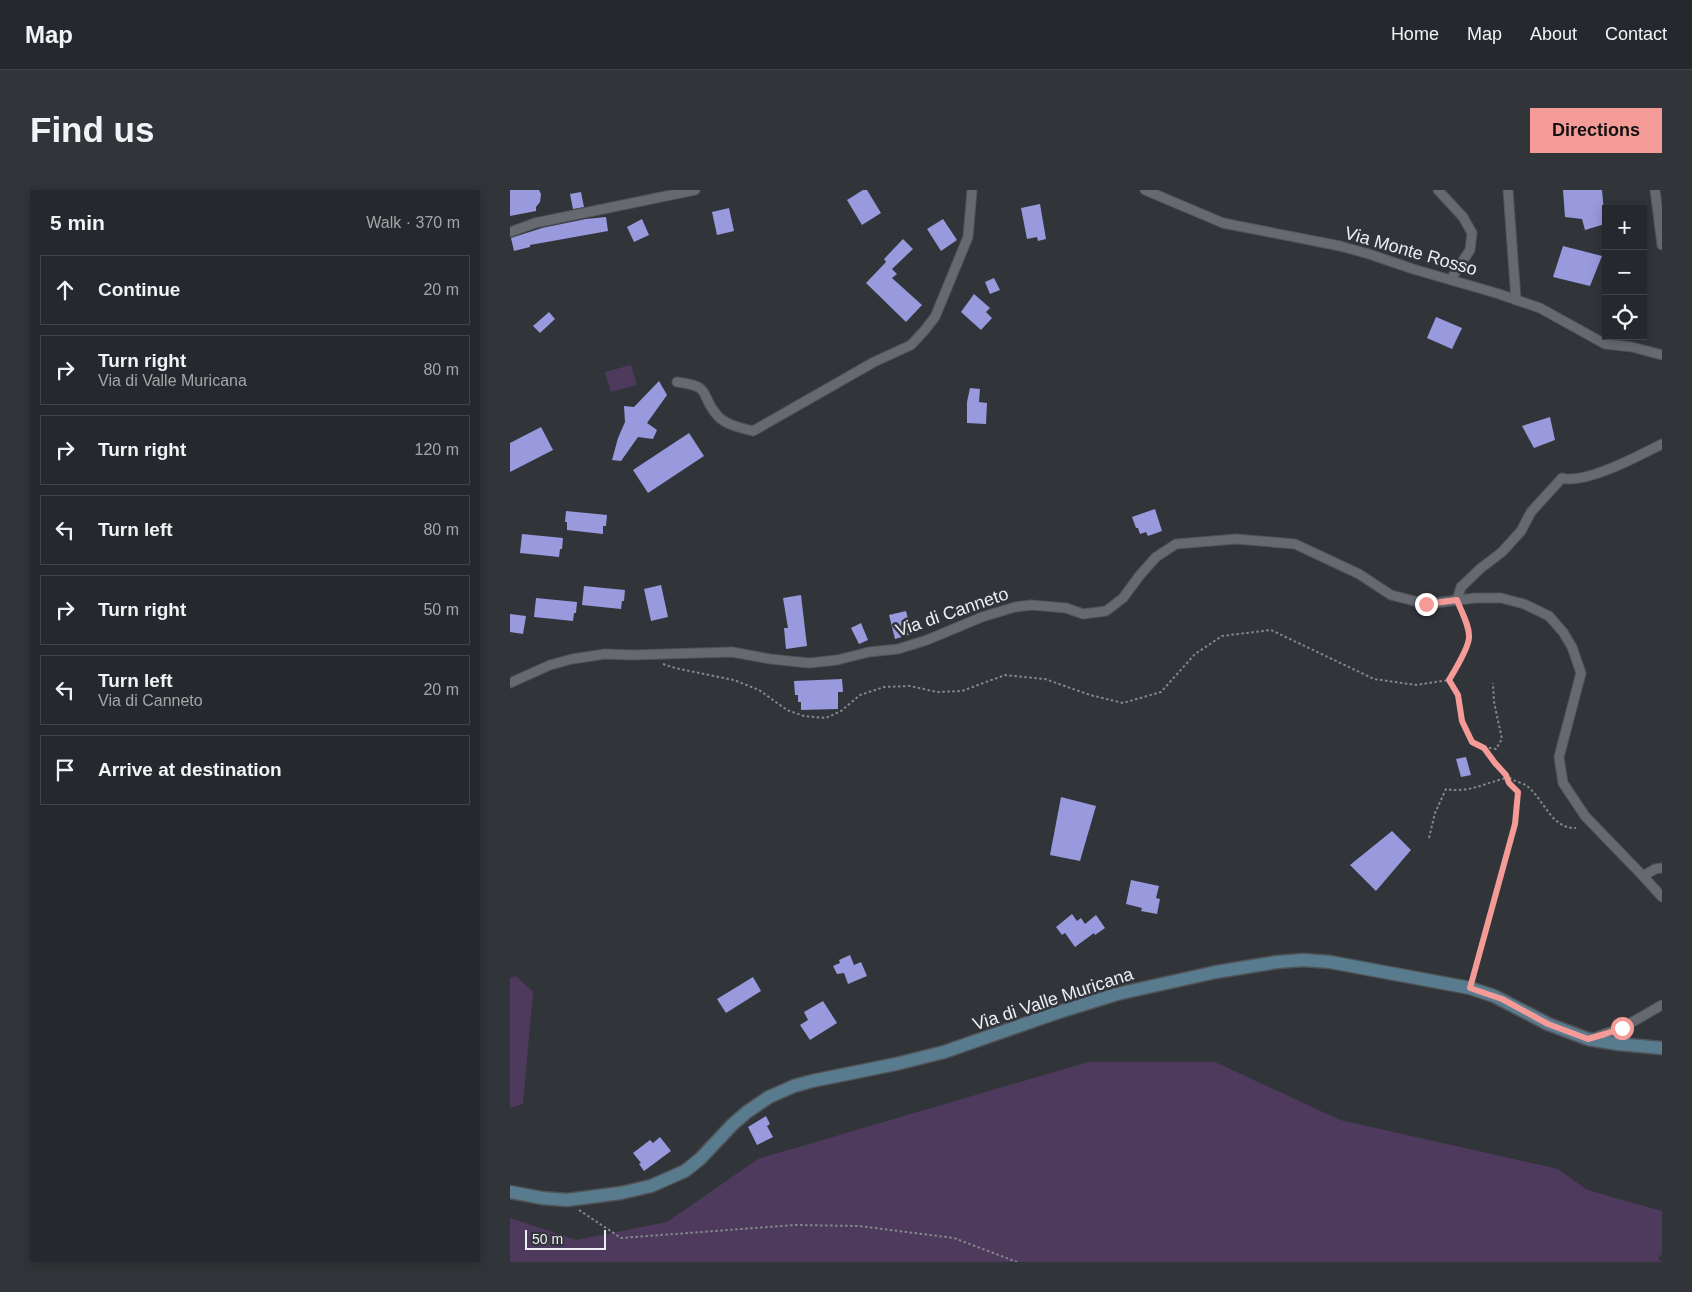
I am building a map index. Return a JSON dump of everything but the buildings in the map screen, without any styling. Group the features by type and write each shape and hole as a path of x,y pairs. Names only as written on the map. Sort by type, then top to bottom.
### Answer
{"street":[{"path":"510,232 535,223 695,190"},
{"path":"677,382 694,384 703,389 718,417 733,426 753,431 874,362 911,345 935,317 950,283 968,237 972,190"},
{"name":"Via Monte Rosso","path":"1145,190 1223,223 1340,246 1451,279 1540,308 1605,344 1632,347 1662,355"},
{"path":"1438,190 1462,217 1472,233 1470,250 1451,279"},
{"path":"1508,190 1516,300"},
{"path":"1655,190 1662,245"},
{"path":"1457,600 1461,587 1502,552 1521,531 1531,512 1562,478 1569,480 1591,475 1634,458 1662,444"},
{"name":"Via di Canneto","path":"510,683 550,665 572,659 605,654 643,655 732,652 809,663 838,660 927,640 982,617 1015,607 1031,605 1066,608 1083,614 1106,611 1123,598 1156,557 1176,544 1236,539 1295,544 1359,574 1391,595 1426,604 1476,598 1501,598 1524,604 1549,616 1563,632 1572,647 1580,673 1559,757 1563,783 1585,816 1662,897"},
{"path":"1644,876 1655,869 1662,868"},
{"name":"Via di Valle Muricana","path":"510,1192 562,1200 630,1191 651,1186 676,1176 697,1162 747,1112 769,1097 794,1086 944,1052 1088,1002 1146,987 1216,972 1276,962 1304,960 1359,967 1470,988 1502,999 1548,1024 1588,1039 1624,1045 1662,1048"},
{"path":"1588,1039 1622,1028 1662,1005"}],"path":[{"path":"643,655 675,668 734,680 759,690 787,710 804,716 826,718 841,711 860,695 884,688 910,686 937,692 962,691 1005,675 1045,679 1090,695 1123,703 1161,692 1195,654 1222,636 1271,630 1374,679 1416,685 1449,680 1459,664 1469,637 1467,625 1457,600"},
{"path":"1449,680 1458,695 1462,721 1472,742 1484,748 1496,749 1502,740 1494,702 1493,683"},
{"path":"1484,748 1506,775 1526,785 1532,791 1558,823 1568,828 1576,828"},
{"path":"1429,838 1435,813 1446,789 1456,791 1474,789 1503,779 1506,775"},
{"path":"1470,988 1515,824 1518,792 1509,783 1506,775"},
{"path":"562,1200 622,1238 795,1225 859,1226 954,1238 1017,1262"}],"shaded area":[{"path":"631,365 637,385 611,392 605,372"},
{"path":"516,976 533,992 523,1104 510,1108 510,978"},
{"path":"1088,1062 1215,1062 1340,1120 1558,1169 1587,1190 1662,1211 1662,1254 1658,1258 1662,1262 510,1262 510,1218 576,1240 667,1222 758,1159"}],"route":[{"path":"1426,604 1457,600 1467,625 1469,637 1459,664 1449,680 1458,695 1462,721 1472,742 1484,748 1506,775 1509,783 1518,792 1515,824 1470,988 1486,992 1548,1024 1588,1039 1622,1028"}]}
